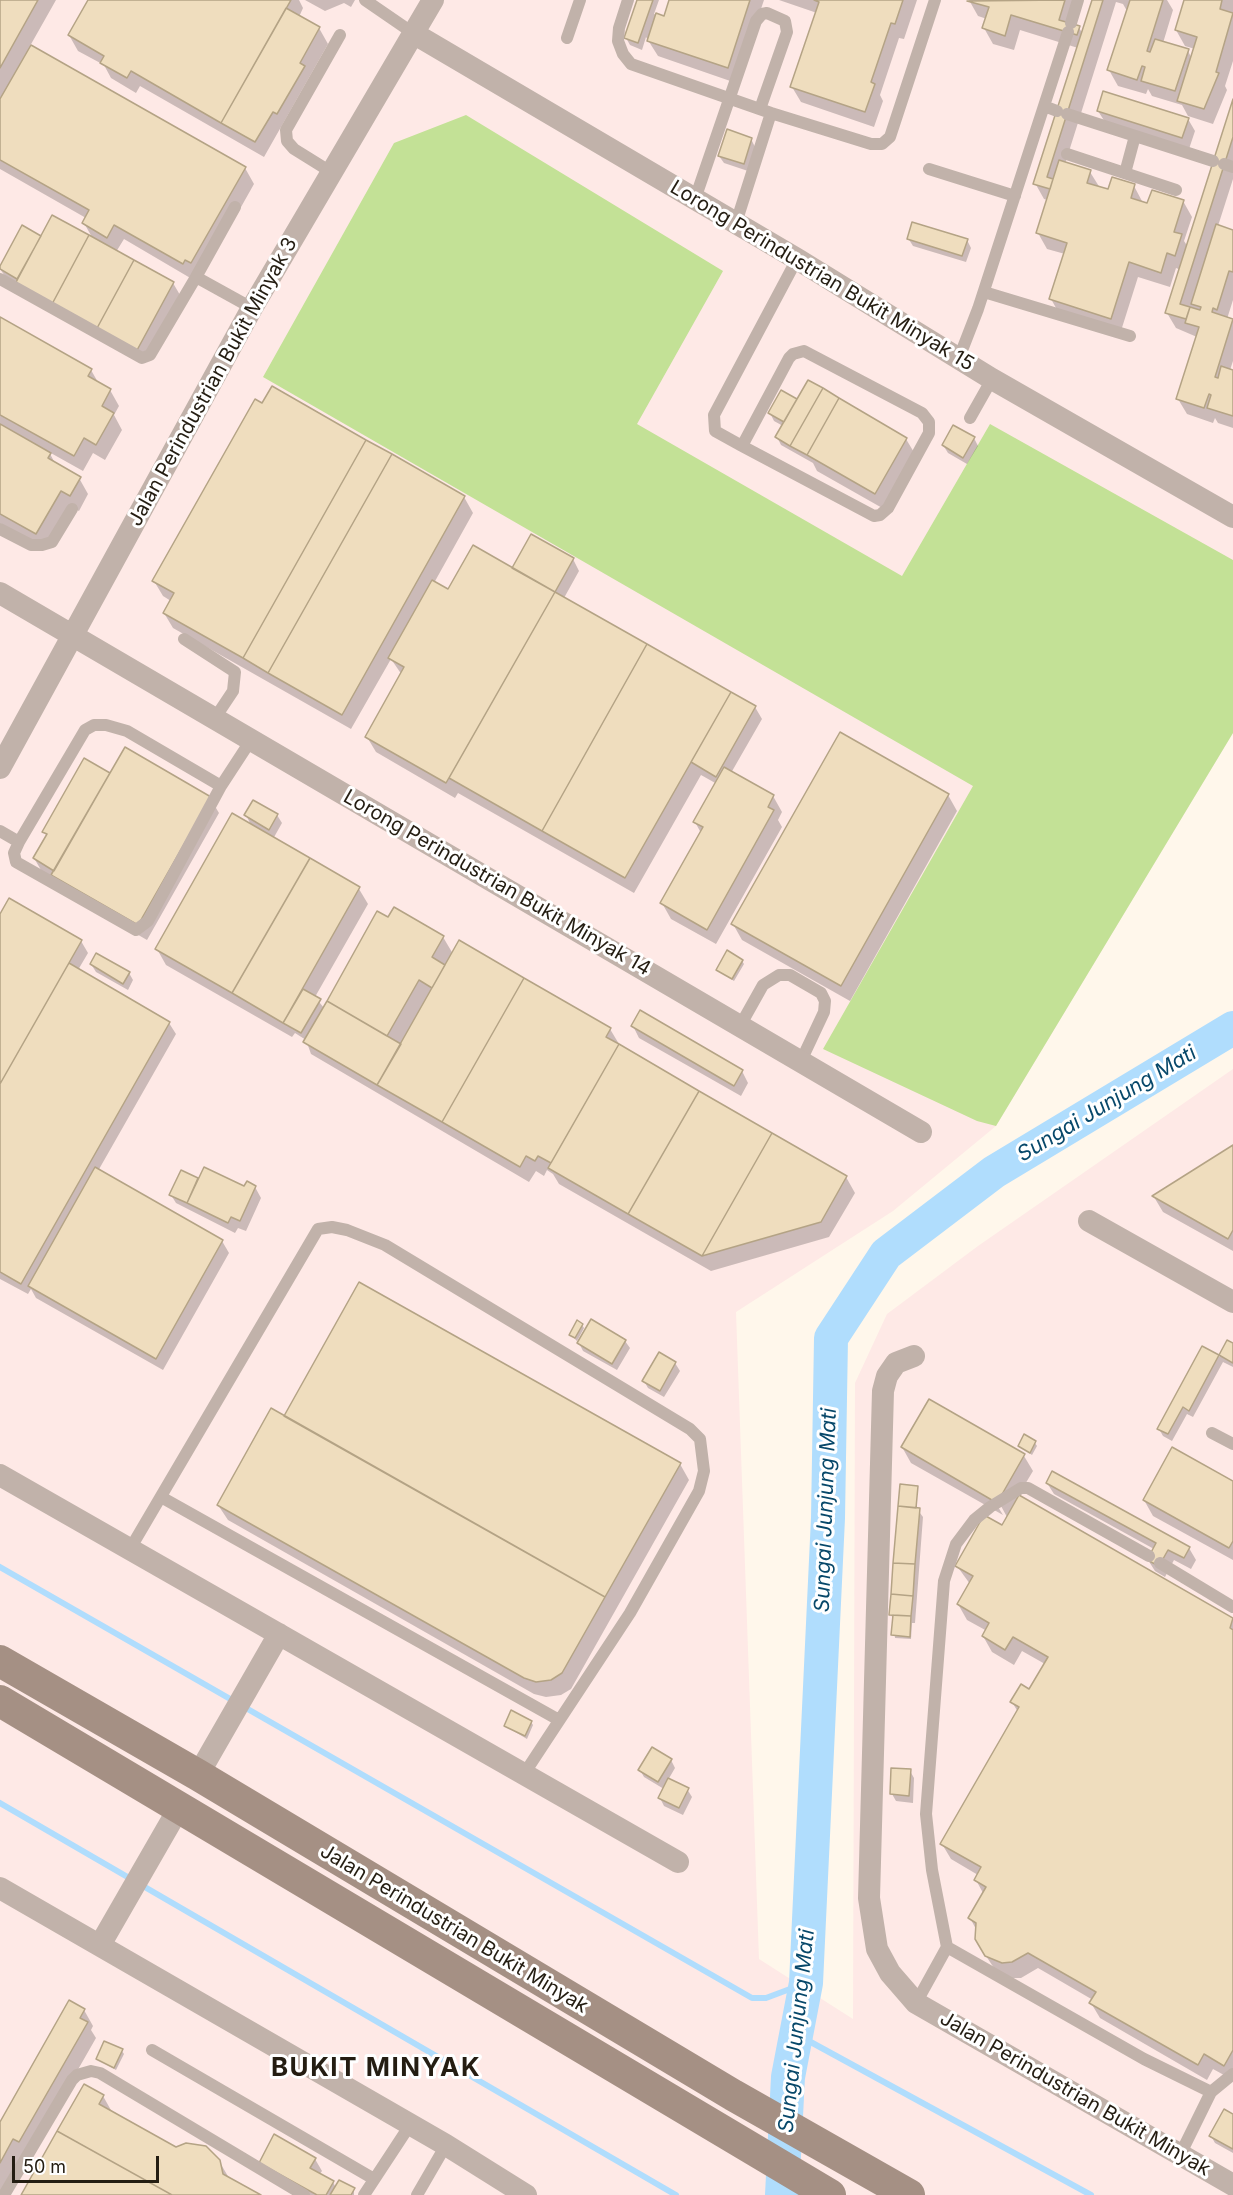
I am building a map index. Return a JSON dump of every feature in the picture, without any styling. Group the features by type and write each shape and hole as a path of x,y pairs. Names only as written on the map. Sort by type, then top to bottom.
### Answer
{"main road":[{"name":"Jalan Perindustrian Bukit Minyak","path":"0,1661 198,1775 733,2096 909,2195"},
{"name":"Jalan Perindustrian Bukit Minyak","path":"0,1701 180,1806 727,2136 831,2195"}],"street":[{"name":"Jalan Perindustrian Bukit Minyak 3","path":"0,768 252,308 433,0"},
{"name":"Lorong Perindustrian Bukit Minyak 15","path":"413,33 797,259 992,379 1233,516"},
{"name":"Lorong Perindustrian Bukit Minyak 14","path":"0,593 921,1132"},
{"path":"1089,1221 1233,1302"},
{"name":"Jalan Perindustrian Bukit Minyak","path":"914,1356 896,1364 887,1376 883,1391 869,1898 877,1949 890,1973 916,2003 1233,2185"},
{"path":"0,1475 678,1862"},
{"path":"198,1775 279,1634"},
{"path":"100,1946 180,1806"},
{"path":"0,1888 446,2145 526,2195"}],"lane":[{"path":"365,0 413,33"},
{"path":"567,38 580,0"},
{"path":"628,0 619,28 618,42 631,64 728,99 871,144 886,142 890,137 935,0"},
{"path":"959,358 984,292 1078,0"},
{"path":"695,199 756,21 762,14 767,13 785,21 787,32 736,223"},
{"path":"331,172 294,149 287,141 286,130 339,35"},
{"path":"1044,106 1224,164"},
{"path":"1125,173 1135,136"},
{"path":"1067,154 1176,190"},
{"path":"929,169 1015,196"},
{"path":"0,279 142,358 150,355 235,207"},
{"path":"742,446 789,358 798,351 809,352 922,413 929,422 929,433 888,508 880,515 868,514 742,446 716,431 714,415 797,259"},
{"path":"196,277 252,308"},
{"path":"984,292 1130,336"},
{"path":"970,418 992,379"},
{"path":"0,529 31,545 42,545 52,542 72,508"},
{"path":"184,639 235,672 233,691 215,718"},
{"path":"221,786 127,731 106,725 94,726 85,730 19,842 14,854 16,862 136,930 147,921 221,786 251,740"},
{"path":"0,831 19,842"},
{"path":"740,1026 763,985 778,975 790,975 821,993 825,1001 824,1012 801,1061"},
{"path":"130,1549 318,1229 332,1227 347,1230 386,1245 690,1428 700,1439 704,1471 699,1491 630,1613 524,1774"},
{"path":"1212,1433 1233,1444"},
{"path":"916,2003 947,1947 932,1870 926,1814 944,1581 956,1544 974,1520 990,1507 1021,1488 1028,1488 1149,1556"},
{"path":"161,1497 559,1720"},
{"path":"1160,1563 1233,1607"},
{"path":"947,1947 1144,2059 1211,2091"},
{"path":"152,2050 374,2179"},
{"path":"4,2195 72,2080 77,2075 91,2071 100,2073 304,2195"},
{"path":"1180,2155 1211,2091 1233,2074"},
{"path":"364,2195 410,2125"},
{"path":"417,2195 446,2145"}],"shaded area":[{"path":"0,0 1233,0 1233,733 996,1126 893,1211 736,1312 759,1959 853,2019 855,1383 887,1314 978,1246 1233,1069 1233,2195 0,2195"}],"green space":[{"path":"466,115 723,271 637,424 902,576 990,424 1233,560 1233,733 996,1126 977,1121 823,1049 973,786 263,377 394,143"}],"building":[{"path":"0,0 38,0 0,68"},
{"path":"88,0 291,0 221,123 131,71 127,78 100,63 104,56 68,35"},
{"path":"637,0 653,0 638,43 624,38"},
{"path":"669,0 750,0 728,68 647,41 656,13 664,16"},
{"path":"814,0 903,0 895,24 891,23 871,82 875,84 865,112 790,87 819,2"},
{"path":"1065,0 1059,20 1080,26 1077,35 1011,15 1005,36 982,28 989,7 967,1"},
{"path":"1092,0 1103,0 1047,177 1053,179 1050,189 1033,184"},
{"path":"1130,0 1163,0 1147,51 1150,52 1155,39 1189,49 1175,91 1141,81 1145,67 1142,66 1137,80 1107,70"},
{"path":"1184,0 1222,0 1220,9 1233,13 1216,72 1219,73 1204,109 1177,101 1197,37 1175,30"},
{"path":"286,8 320,27 300,63 305,66 277,114 273,112 255,142 221,123"},
{"path":"31,45 246,167 191,263 185,260 183,264 114,225 107,238 82,223 89,210 0,160 0,99"},
{"path":"1103,91 1189,118 1182,138 1097,111"},
{"path":"1233,99 1233,137 1180,304 1190,307 1186,319 1165,313"},
{"path":"727,129 752,138 744,164 718,156"},
{"path":"1059,160 1091,170 1087,183 1108,189 1112,177 1135,184 1131,198 1147,203 1152,190 1184,200 1174,232 1182,234 1175,256 1167,253 1161,273 1129,262 1111,319 1049,299 1067,243 1036,233"},
{"path":"52,215 89,235 51,306 14,286"},
{"path":"912,222 968,239 962,256 907,239"},
{"path":"1216,224 1233,230 1233,272 1229,271 1217,310 1213,308 1212,312 1233,319 1215,377 1218,378 1221,366 1233,370 1233,416 1207,408 1211,395 1209,394 1204,408 1176,399 1199,327 1185,323 1190,307 1200,310 1201,307 1191,304"},
{"path":"22,225 41,236 17,279 0,269 0,266"},
{"path":"89,235 134,260 96,330 51,306"},
{"path":"134,260 174,282 136,352 96,330"},
{"path":"0,317 92,369 88,376 111,389 102,406 114,413 96,445 84,438 74,456 0,415"},
{"path":"808,380 823,388 790,446 775,437"},
{"path":"272,386 366,440 243,658 163,613 174,593 152,581 255,399 262,403"},
{"path":"823,388 839,398 807,455 790,446"},
{"path":"781,390 797,399 784,422 768,413"},
{"path":"839,398 907,438 875,494 807,455"},
{"path":"0,424 51,453 48,458 81,477 70,496 61,491 36,534 0,514"},
{"path":"953,425 975,437 963,458 942,445"},
{"path":"366,440 392,454 268,673 243,658"},
{"path":"392,454 465,496 342,715 268,673"},
{"path":"531,534 574,558 555,592 512,568"},
{"path":"473,545 555,592 446,783 365,737 404,667 388,658 432,580 448,589"},
{"path":"555,592 647,644 542,831 449,778"},
{"path":"647,644 731,692 625,878 542,831"},
{"path":"731,692 756,706 716,777 691,762"},
{"path":"840,732 949,794 841,986 731,924"},
{"path":"125,747 211,797 138,925 51,875"},
{"path":"84,758 110,773 54,871 33,858 47,834 42,832"},
{"path":"724,767 774,795 768,807 774,810 707,930 660,903 703,827 693,822"},
{"path":"253,800 278,814 269,830 244,815"},
{"path":"232,813 310,858 232,993 155,949"},
{"path":"310,858 360,887 283,1023 232,993"},
{"path":"9,898 82,940 0,1084 0,914"},
{"path":"394,907 444,936 432,957 445,965 432,988 419,980 387,1036 327,1001 377,911 388,917"},
{"path":"459,940 524,978 442,1122 377,1085"},
{"path":"727,950 743,960 732,979 716,970"},
{"path":"96,953 130,972 123,984 90,964"},
{"path":"69,963 170,1022 21,1284 0,1272 0,1084"},
{"path":"524,978 611,1028 606,1037 619,1044 551,1163 538,1156 535,1161 526,1156 520,1167 442,1122"},
{"path":"303,989 321,999 301,1033 283,1023"},
{"path":"327,1001 401,1044 377,1085 303,1042"},
{"path":"640,1010 743,1070 734,1086 631,1026"},
{"path":"619,1044 699,1091 628,1214 548,1168"},
{"path":"699,1091 772,1133 702,1256 628,1214"},
{"path":"772,1133 847,1176 821,1222 702,1256"},
{"path":"1233,1145 1233,1230 1228,1239 1152,1196"},
{"path":"95,1167 223,1240 156,1359 28,1286"},
{"path":"204,1167 244,1186 247,1181 256,1186 240,1221 231,1217 228,1223 187,1203"},
{"path":"181,1170 198,1178 187,1203 169,1195"},
{"path":"359,1282 681,1463 605,1597 284,1416"},
{"path":"591,1319 626,1340 612,1364 577,1343"},
{"path":"577,1320 583,1324 575,1338 569,1335"},
{"path":"1227,1340 1233,1343 1233,1363 1219,1355"},
{"path":"1202,1346 1219,1355 1189,1411 1183,1407 1168,1434 1157,1429"},
{"path":"659,1352 676,1362 660,1391 642,1381"},
{"path":"929,1399 1025,1454 997,1503 901,1447"},
{"path":"271,1408 605,1597 562,1673 551,1680 536,1682 524,1678 217,1505"},
{"path":"1024,1434 1036,1441 1030,1453 1018,1446"},
{"path":"1172,1447 1233,1481 1233,1541 1229,1548 1143,1500"},
{"path":"1052,1471 1190,1547 1184,1558 1168,1550 1159,1566 1147,1560 1156,1543 1046,1483"},
{"path":"900,1484 918,1486 916,1508 898,1506"},
{"path":"1019,1495 1233,1618 1230,1628 1233,1630 1233,2050 1224,2066 1204,2054 1198,2065 1089,2003 1096,1992 1028,1953 1012,1962 1002,1963 985,1956 975,1939 976,1923 968,1918 986,1887 974,1880 981,1867 940,1844 1019,1707 1010,1702 1021,1684 1029,1689 1048,1657 1013,1637 1005,1650 982,1636 989,1623 957,1604 973,1576 955,1566 984,1515 1002,1525"},
{"path":"898,1506 920,1508 915,1564 893,1563"},
{"path":"893,1563 915,1564 913,1596 891,1594"},
{"path":"891,1594 913,1596 911,1616 889,1615"},
{"path":"893,1615 911,1616 910,1637 891,1635"},
{"path":"511,1710 532,1721 525,1736 504,1726"},
{"path":"652,1747 672,1759 658,1782 638,1770"},
{"path":"891,1768 911,1769 909,1796 890,1794"},
{"path":"668,1778 689,1788 679,1808 658,1798"},
{"path":"69,2000 85,2009 80,2018 88,2022 19,2142 13,2139 0,2163 0,2122"},
{"path":"104,2041 123,2049 114,2068 96,2059"},
{"path":"84,2084 104,2095 99,2104 176,2147 186,2143 206,2146 220,2160 223,2174 261,2195 172,2195 57,2131"},
{"path":"1224,2109 1233,2114 1233,2149 1209,2136"},
{"path":"57,2131 172,2195 21,2195"},
{"path":"274,2134 316,2158 310,2168 334,2181 326,2195 317,2195 259,2163"},
{"path":"339,2180 355,2188 351,2195 330,2195"}],"waterway":[{"name":"Sungai Junjung Mati","path":"782,2195 788,2077 806,1983 828,1518 831,1338 886,1254 994,1172 1233,1028"},
{"path":"0,1567 752,1998 766,1998 806,1983"},
{"path":"0,1803 676,2195"},
{"path":"796,2034 1091,2195"}],"district":[{"name":"BUKIT MINYAK","path":"376,2068"}]}
